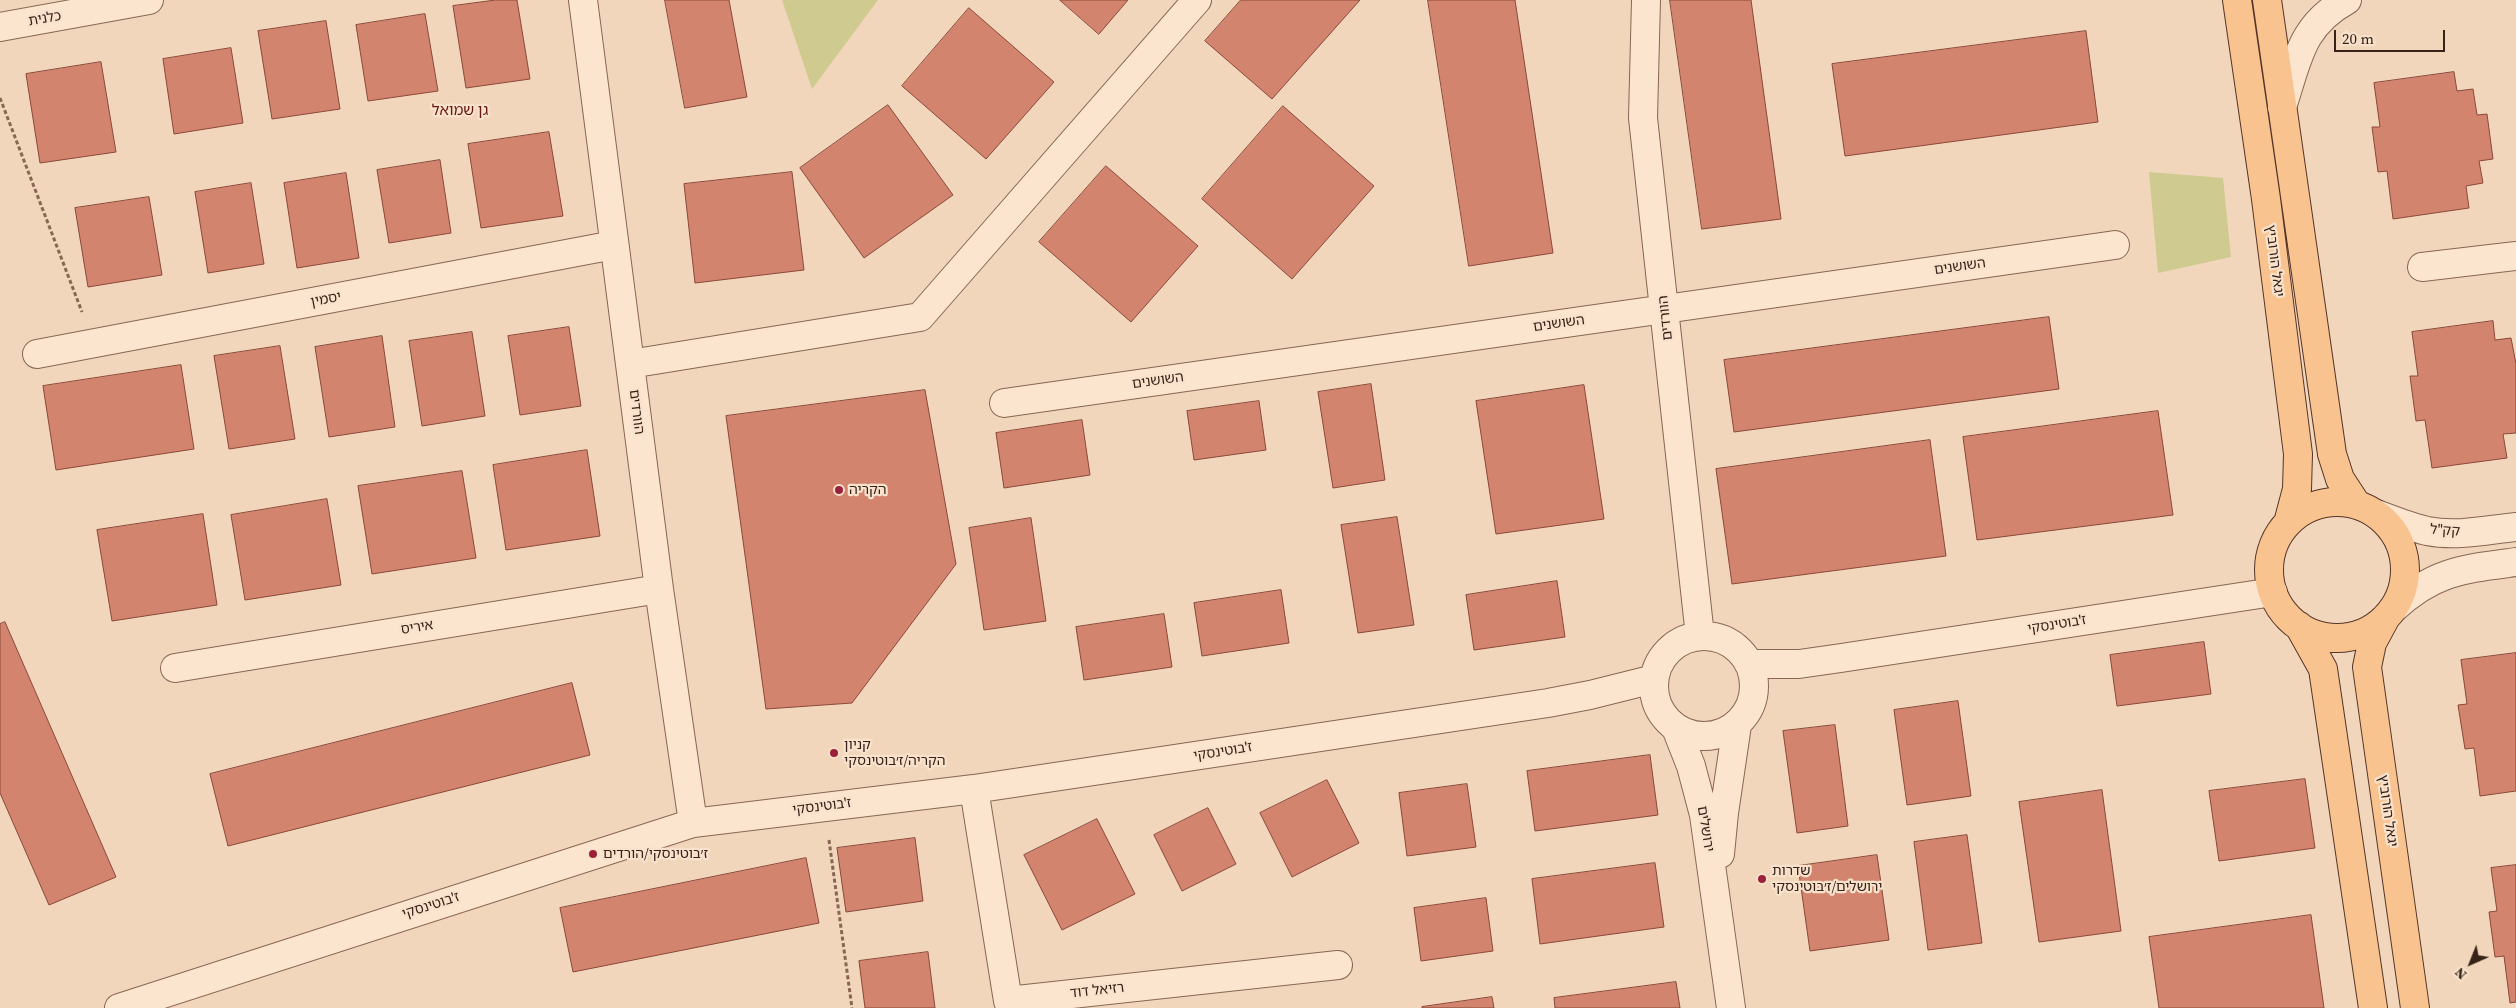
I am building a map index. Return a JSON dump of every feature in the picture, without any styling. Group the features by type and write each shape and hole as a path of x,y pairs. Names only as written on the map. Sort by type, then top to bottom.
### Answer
{"main road":[{"name":"יגאל הורוביץ","path":"2237,0 2266,199 2298,454 2297,488 2288,523"},
{"path":"2267,0 2332,454 2340,479 2366,509 2392,529 2404,559 2405,580 2390,613 2369,630 2349,637 2318,635 2298,626"},
{"path":"2366,509 2336,502 2315,506 2296,515 2281,531 2272,550 2269,571 2273,592 2283,610 2298,626 2323,669 2373,1008"},
{"name":"יגאל הורוביץ","path":"2390,613 2372,643 2367,667 2414,1008"}],"street":[{"name":"כלנית","path":"0,26 149,0"},
{"name":"הוורדים","path":"583,0 659,589 693,823"},
{"path":"630,364 920,317 1197,0"},
{"name":"הוורדים","path":"1646,0 1644,118 1700,636"},
{"path":"2282,107 2298,54 2307,36 2328,12 2347,0"},
{"name":"יסמין","path":"37,354 614,245"},
{"name":"השושנים","path":"1004,403 2114,245"},
{"path":"2422,267 2516,256"},
{"name":"קק\"ל","path":"2366,509 2419,529 2441,532 2469,533 2516,526"},
{"path":"2390,613 2417,588 2441,576 2466,569 2516,562"},
{"name":"איריס","path":"175,668 659,589"},
{"name":"ז'בוטינסקי","path":"1749,664 1799,664 2273,592"},
{"path":"1700,636 1715,637 1729,642 1749,664 1754,680 1754,697 1748,712 1737,725 1724,734 1708,737 1691,735 1668,719 1653,690 1654,679 1661,660 1675,645 1700,636"},
{"name":"ז'בוטינסקי","path":"1754,697 1808,668 1841,658"},
{"name":"ז'בוטינסקי","path":"119,1008 693,823 974,789 1548,703 1654,679"},
{"name":"ז'בוטינסקי","path":"1548,703 1632,705 1668,719"},
{"name":"ירושלים","path":"1668,719 1698,789 1731,1008"},
{"name":"ירושלים","path":"1720,933 1720,850 1737,725"},
{"name":"רזיאל דוד","path":"974,789 1008,1001 1338,965"}],"path":[{"path":"0,98 94,343"},
{"path":"825,807 852,1008"}],"shaded area":[{"path":"782,0 878,0 812,89"},
{"path":"2149,172 2223,178 2231,257 2158,273"}],"building":[{"path":"496,0 517,0 530,79 466,88 453,6"},
{"path":"665,0 729,0 747,97 685,108"},
{"path":"1060,0 1128,0 1099,34"},
{"path":"1241,0 1360,0 1272,99 1205,41"},
{"path":"1428,0 1515,0 1553,253 1469,266"},
{"path":"1670,0 1751,0 1781,219 1702,229"},
{"path":"969,8 1054,82 986,159 902,86"},
{"path":"425,14 438,91 368,101 356,25"},
{"path":"326,21 340,109 272,119 258,31"},
{"path":"2086,31 2098,122 1845,156 1832,64"},
{"path":"231,48 243,123 174,134 163,59"},
{"path":"101,62 116,152 40,163 26,74"},
{"path":"2454,72 2457,91 2473,89 2477,115 2487,114 2493,159 2479,161 2483,183 2466,186 2469,208 2393,219 2387,171 2378,172 2372,127 2380,127 2374,83"},
{"path":"888,105 953,195 864,258 800,168"},
{"path":"1283,106 1374,186 1292,279 1202,199"},
{"path":"549,132 563,216 481,228 468,144"},
{"path":"440,160 451,233 389,243 377,170"},
{"path":"1106,166 1198,246 1131,322 1039,242"},
{"path":"792,172 804,270 695,283 684,184"},
{"path":"346,173 359,258 297,268 284,183"},
{"path":"251,183 264,264 208,273 195,192"},
{"path":"149,197 162,275 88,287 75,208"},
{"path":"2049,317 2059,389 1734,432 1724,360"},
{"path":"2493,321 2495,340 2511,338 2516,364 2516,433 2503,434 2507,458 2432,468 2425,420 2416,421 2410,376 2418,376 2412,332"},
{"path":"569,327 581,406 520,415 508,336"},
{"path":"472,332 485,416 422,426 409,341"},
{"path":"382,336 395,427 329,437 315,347"},
{"path":"280,346 295,439 229,449 214,356"},
{"path":"181,365 194,449 56,470 43,386"},
{"path":"1371,384 1385,480 1333,488 1318,392"},
{"path":"1584,385 1604,519 1496,534 1476,401"},
{"name":"הקריה","path":"925,390 956,564 852,703 766,709 726,416"},
{"path":"1259,401 1266,450 1194,460 1187,411"},
{"path":"2158,411 2173,515 1977,540 1963,437"},
{"path":"1082,420 1090,475 1004,488 996,433"},
{"path":"1930,440 1946,556 1732,584 1716,469"},
{"path":"587,450 600,536 506,550 493,465"},
{"path":"462,471 476,558 372,574 358,486"},
{"path":"327,499 341,585 245,600 231,515"},
{"path":"203,514 217,605 112,621 97,530"},
{"path":"1397,517 1414,625 1358,633 1341,525"},
{"path":"1031,518 1046,621 984,630 969,528"},
{"path":"1557,581 1565,637 1474,650 1466,595"},
{"path":"1281,590 1289,643 1202,656 1194,603"},
{"path":"1164,614 1172,667 1084,680 1076,627"},
{"path":"5,622 116,877 49,905 0,793 0,624"},
{"path":"2204,642 2211,694 2117,706 2110,655"},
{"path":"2516,653 2516,791 2480,796 2474,748 2465,749 2458,705 2467,704 2461,660"},
{"path":"572,683 590,755 228,846 210,774"},
{"path":"1958,701 1971,796 1907,805 1894,710"},
{"path":"1835,725 1848,826 1797,833 1783,731"},
{"path":"1650,755 1658,815 1535,831 1527,771"},
{"path":"2305,779 2315,848 2219,861 2209,791"},
{"path":"1327,780 1359,843 1292,877 1260,813"},
{"path":"1467,784 1476,847 1407,856 1399,793"},
{"path":"2102,790 2121,931 2039,942 2019,802"},
{"path":"1208,808 1236,864 1182,891 1154,835"},
{"path":"1097,819 1135,894 1062,930 1024,855"},
{"path":"1967,835 1982,943 1928,950 1914,842"},
{"path":"915,838 923,901 846,912 837,848"},
{"path":"1877,855 1889,940 1810,951 1798,866"},
{"path":"806,858 819,923 573,972 560,908"},
{"path":"1655,863 1664,927 1540,944 1532,879"},
{"path":"2516,865 2516,1002 2510,1003 2504,956 2495,957 2489,912 2497,911 2491,868"},
{"path":"1486,898 1493,951 1421,961 1414,908"},
{"path":"2311,915 2324,1008 2159,1008 2149,937"},
{"path":"928,952 935,1008 865,1008 859,961"},
{"path":"1676,982 1680,1008 1555,1008 1554,998"},
{"path":"1492,997 1494,1008 1422,1008 1422,1007"}],"place":[{"name":"הקריה","path":"839,490"},
{"name":"קניון הקריה/ז׳בוטינסקי","path":"834,753"},
{"name":"ז׳בוטינסקי/הורדים","path":"593,854"},
{"name":"שדרות ירושלים/ז׳בוטינסקי","path":"1762,879"}],"district":[{"name":"גן שמואל","path":"460,111"}]}
